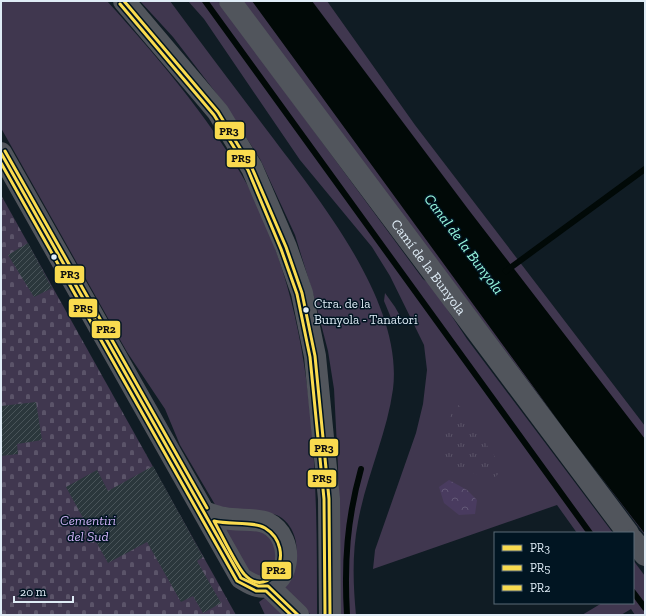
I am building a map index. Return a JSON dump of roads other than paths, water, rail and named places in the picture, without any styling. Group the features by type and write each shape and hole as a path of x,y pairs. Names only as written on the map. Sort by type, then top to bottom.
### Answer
{"street":[{"path":"124,1 218,112 252,168 286,247 302,293 314,347 329,499 330,615"},
{"name":"Camí de la Bunyola","path":"230,1 627,532"},
{"path":"1,153 241,578 258,586 268,586 278,580 285,567 287,554 285,541 277,531 266,523 224,518 204,512"},
{"path":"634,541 645,555"},
{"path":"268,586 298,615"}],"water":[{"name":"Canal de la Bunyola","path":"252,1 312,1 468,209 645,439 645,534 570,437"}],"waterway":[{"path":"205,1 589,532"},
{"path":"506,271 645,169"},
{"path":"347,615 346,559 352,506 361,469"},
{"path":"634,593 645,608"}],"place":[{"name":"Ctra. de la Bunyola - Tanatori","path":"306,310"}],"park label":[{"name":"Cementiri del Sud","path":"88,528"}]}
